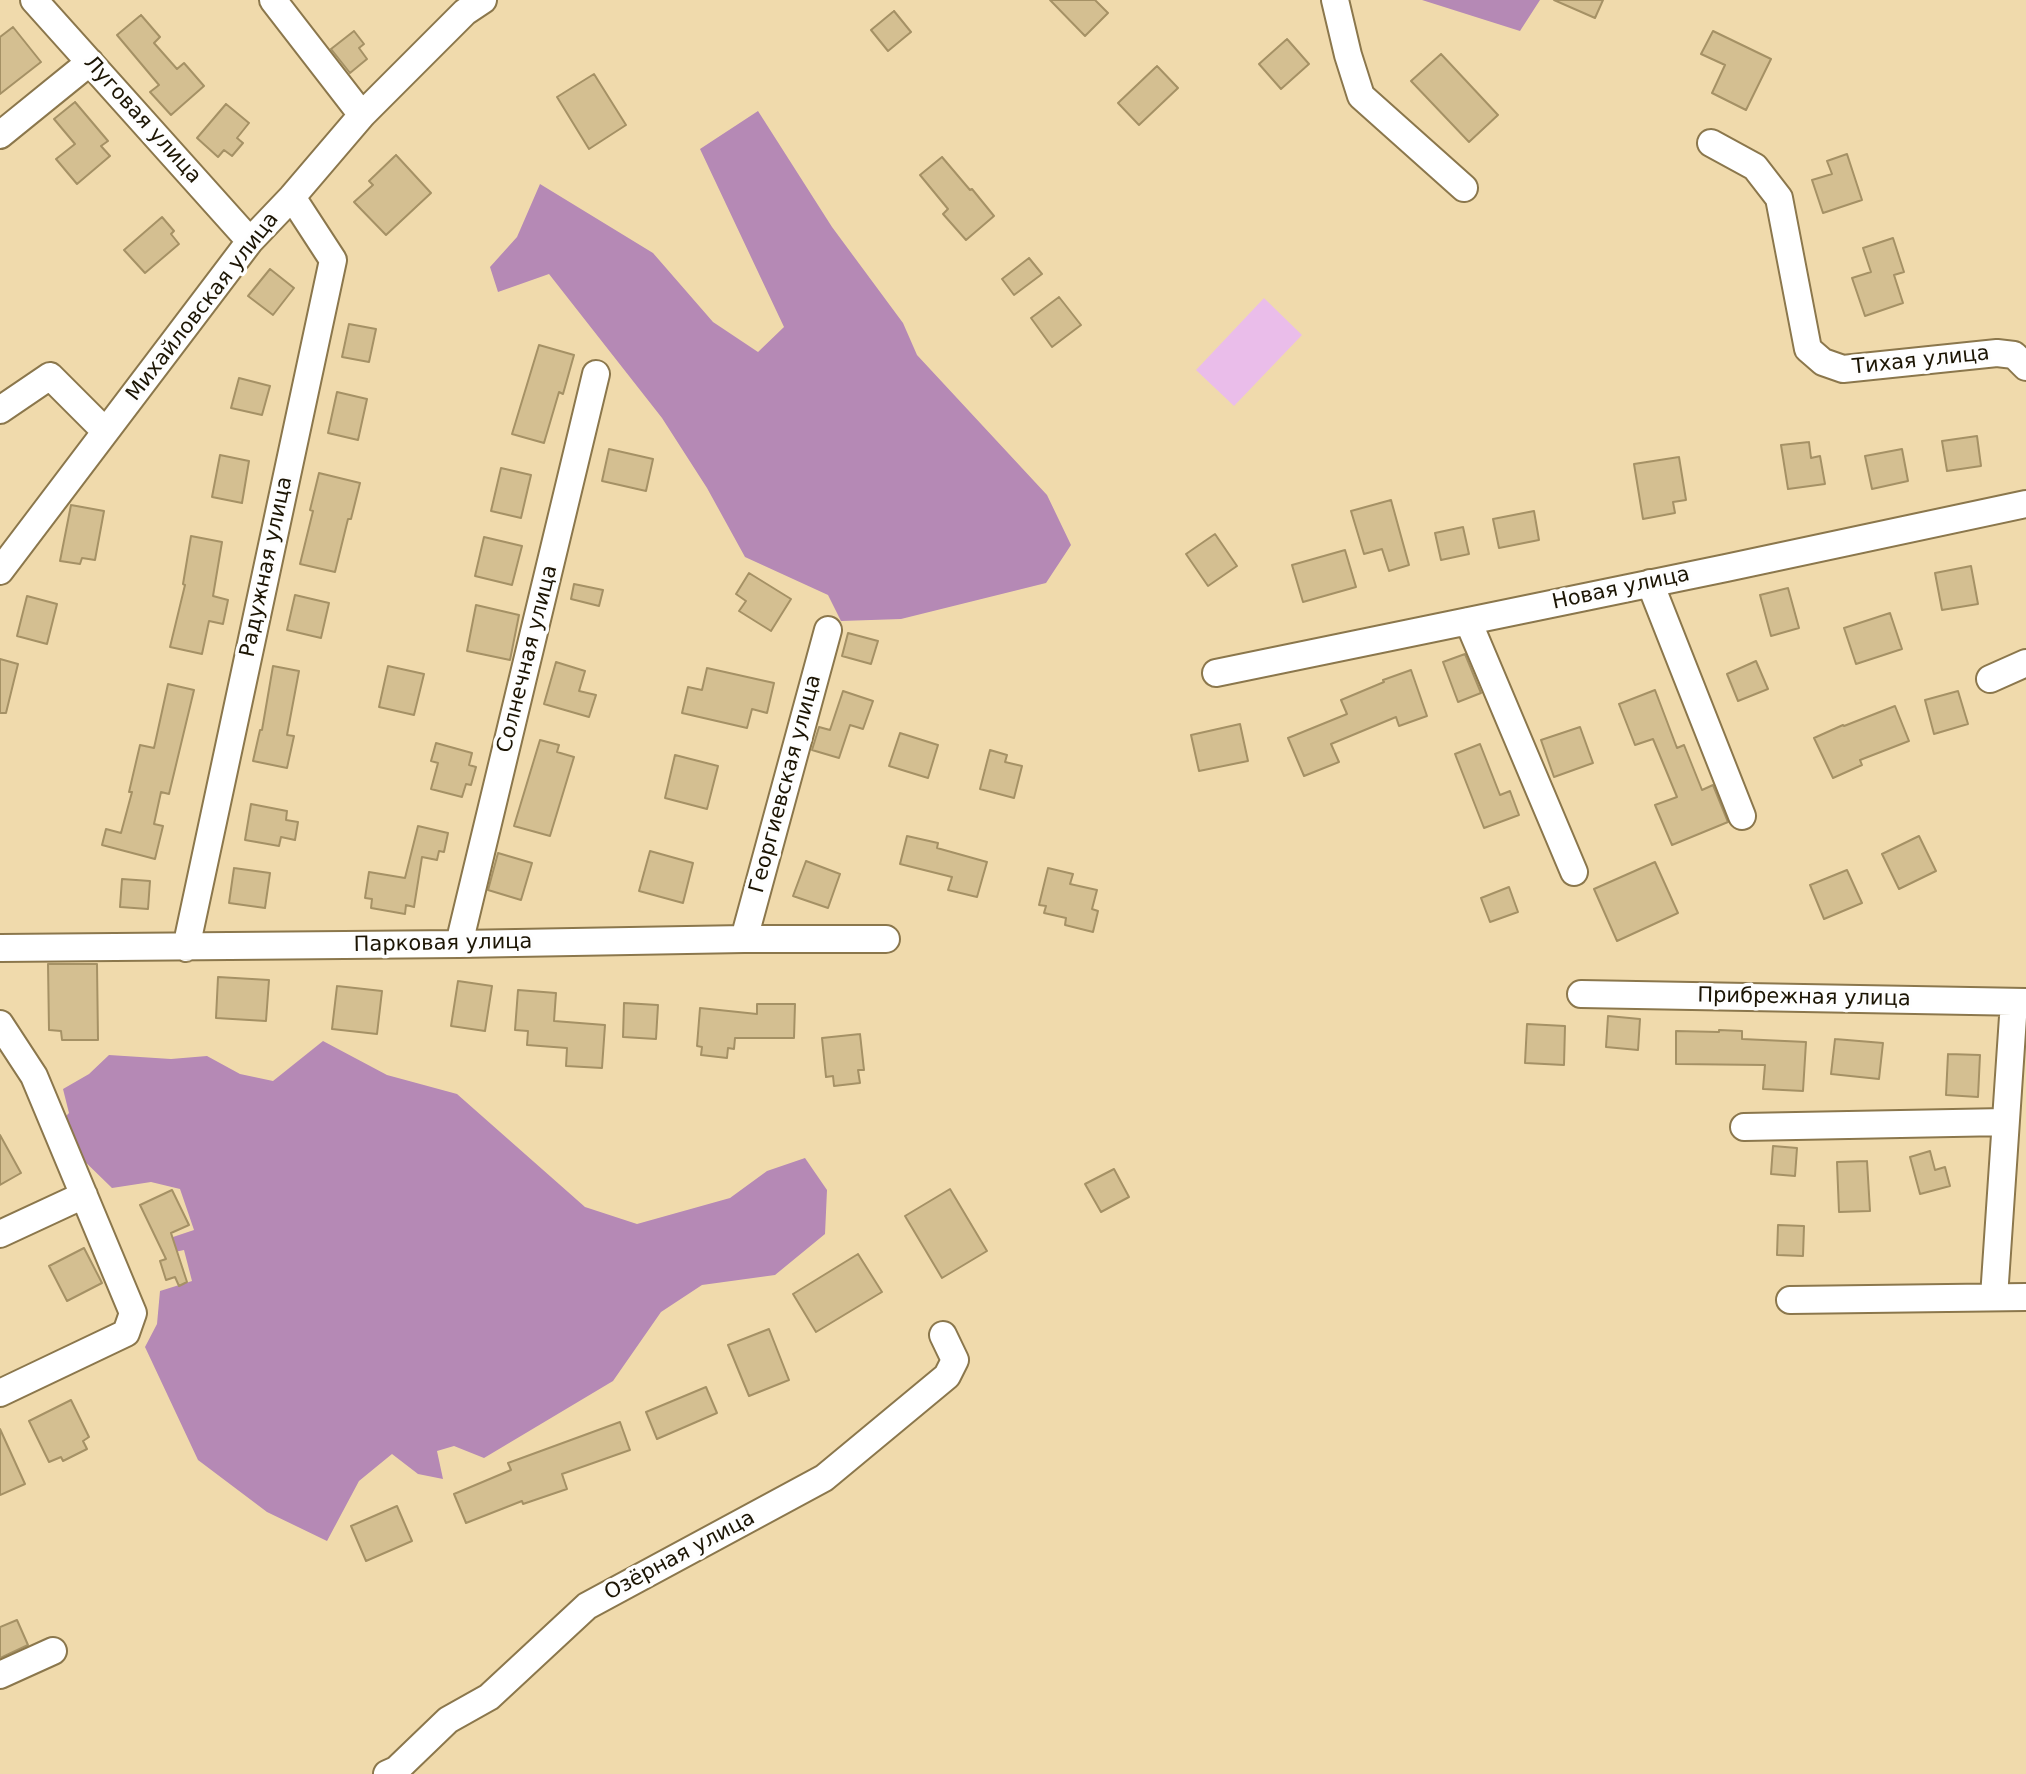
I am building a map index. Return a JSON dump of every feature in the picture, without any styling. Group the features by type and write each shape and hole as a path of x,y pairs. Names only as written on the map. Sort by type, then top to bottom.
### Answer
{"street":[{"name":"Луговая улица","path":"34,0 250,241"},
{"path":"273,0 362,115"},
{"name":"Михайловская улица","path":"0,571 250,241 292,197 362,115 465,12 483,0"},
{"path":"1335,0 1361,96 1464,188"},
{"path":"0,135 90,62"},
{"name":"Тихая улица","path":"1711,143 1755,167 1779,198 1808,349 1823,362 1843,369 1997,352 2014,355 2026,367"},
{"name":"Радужная улица","path":"186,948 333,260 292,197"},
{"name":"Солнечная улица","path":"459,944 596,374"},
{"path":"0,410 50,376 105,430"},
{"name":"Новая улица","path":"1216,673 2026,504"},
{"path":"1650,583 1742,816"},
{"path":"1468,621 1574,872"},
{"name":"Георгиевская улица","path":"744,939 828,629"},
{"path":"1990,678 2026,663"},
{"name":"Парковая улица","path":"0,948 886,939"},
{"name":"Прибрежная улица","path":"1581,994 2020,1002"},
{"path":"1994,1297 2006,1122 2020,1002"},
{"path":"0,1024 34,1076 133,1313 125,1333 0,1393"},
{"path":"1744,1127 2006,1122"},
{"path":"0,1234 84,1195"},
{"path":"1790,1300 2026,1297"},
{"name":"Озёрная улица","path":"387,1774 396,1770 448,1720 489,1697 587,1606 824,1478 947,1376 955,1360 943,1335"},
{"path":"0,1675 53,1651"}],"shaded area":[{"path":"1422,0 1540,0 1520,31"},
{"path":"758,111 832,227 903,323 917,355 1047,495 1071,545 1046,583 901,619 841,621 828,595 745,557 707,488 662,418 549,274 498,292 490,267 517,237 540,184 653,253 713,322 758,352 784,327 700,149"},
{"path":"1264,298 1302,335 1234,406 1196,370"},
{"path":"323,1041 387,1075 457,1094 585,1207 637,1224 730,1198 767,1171 805,1158 827,1190 825,1234 775,1275 702,1285 661,1312 613,1381 484,1458 454,1446 437,1451 443,1479 418,1474 392,1454 359,1481 327,1541 267,1512 198,1460 145,1347 157,1324 160,1291 192,1281 184,1250 170,1253 164,1240 194,1230 180,1189 151,1182 112,1188 74,1151 59,1123 69,1113 63,1089 89,1074 109,1055 171,1059 207,1056 240,1074 273,1081"}],"building":[{"path":"1050,0 1095,0 1108,13 1085,36"},
{"path":"1554,0 1603,0 1595,18"},
{"path":"894,11 911,32 888,51 871,30"},
{"path":"141,15 160,37 154,43 177,69 184,63 204,86 171,115 150,92 159,85 117,35"},
{"path":"13,27 41,62 0,94 0,37"},
{"path":"354,31 364,44 359,48 367,59 350,73 331,49"},
{"path":"1713,31 1771,59 1746,110 1712,93 1725,65 1701,54"},
{"path":"1287,39 1309,64 1281,89 1259,64"},
{"path":"1441,54 1498,115 1469,142 1411,81"},
{"path":"1157,66 1178,88 1139,125 1118,103"},
{"path":"594,74 626,125 589,149 557,97"},
{"path":"75,102 108,141 101,146 110,156 77,184 56,159 75,144 54,119"},
{"path":"226,104 249,123 237,138 243,143 232,156 224,150 218,157 197,138"},
{"path":"1847,154 1862,200 1823,213 1812,180 1832,174 1827,161"},
{"path":"396,155 431,193 386,235 354,202 373,185 369,181"},
{"path":"942,157 994,216 966,240 943,214 948,209 920,175"},
{"path":"162,217 174,231 171,234 179,244 145,273 124,250"},
{"path":"1893,238 1904,272 1894,275 1903,303 1865,316 1852,278 1871,272 1863,248"},
{"path":"1029,258 1042,274 1014,295 1002,279"},
{"path":"270,269 294,288 273,315 248,296"},
{"path":"1059,297 1081,325 1052,347 1031,318"},
{"path":"349,324 376,329 369,362 342,357"},
{"path":"539,345 574,355 563,394 559,392 544,443 512,434"},
{"path":"239,378 270,386 262,415 231,408"},
{"path":"337,392 367,399 358,440 328,433"},
{"path":"1977,436 1981,466 1947,471 1942,441"},
{"path":"1809,442 1811,458 1820,456 1825,484 1788,489 1781,445"},
{"path":"609,449 653,459 646,491 602,481"},
{"path":"1902,449 1908,481 1872,489 1865,456"},
{"path":"220,455 249,461 242,503 212,497"},
{"path":"1679,457 1686,500 1673,502 1675,513 1643,519 1634,464"},
{"path":"501,468 531,475 521,518 491,511"},
{"path":"319,473 360,483 335,572 300,564"},
{"path":"1391,500 1409,565 1389,571 1382,549 1364,554 1351,511"},
{"path":"71,505 104,511 95,560 82,558 80,564 60,561"},
{"path":"1534,511 1539,540 1499,548 1493,519"},
{"path":"1463,527 1469,554 1441,560 1435,533"},
{"path":"1215,534 1237,566 1208,586 1186,554"},
{"path":"191,536 222,542 213,596 228,600 223,624 209,621 202,654 170,647 185,585 183,584"},
{"path":"484,537 522,546 512,585 475,576"},
{"path":"1345,550 1356,587 1303,602 1292,565"},
{"path":"1971,566 1978,604 1942,610 1935,573"},
{"path":"749,573 791,599 771,631 739,611 746,601 736,594"},
{"path":"574,584 603,590 599,606 571,599"},
{"path":"1788,588 1799,628 1771,636 1760,595"},
{"path":"295,595 329,603 321,638 287,630"},
{"path":"27,596 57,604 47,644 17,636"},
{"path":"476,605 519,615 510,660 467,651"},
{"path":"1890,613 1902,649 1856,664 1844,628"},
{"path":"848,633 878,641 871,664 842,656"},
{"path":"1465,654 1481,693 1458,702 1443,662"},
{"path":"0,659 18,664 6,713 0,713"},
{"path":"1756,661 1768,689 1738,701 1727,674"},
{"path":"556,662 585,671 579,691 596,695 589,717 544,704"},
{"path":"273,666 299,671 287,735 294,736 287,768 253,761 262,730"},
{"path":"388,666 424,674 414,715 379,707"},
{"path":"707,668 774,683 767,713 752,709 747,728 682,713 688,687 702,690"},
{"path":"1411,670 1427,716 1399,726 1396,717 1331,744 1339,762 1304,776 1288,738 1347,714 1341,700"},
{"path":"168,684 194,690 169,794 161,792 154,824 163,826 155,859 102,845 106,829 121,833 140,745 154,748"},
{"path":"1655,690 1677,748 1684,745 1702,790 1713,785 1728,822 1672,845 1655,805 1677,797 1653,739 1635,745 1619,704"},
{"path":"843,691 873,701 863,729 850,725 839,758 812,750 819,727 830,730"},
{"path":"1958,691 1968,724 1934,734 1925,700"},
{"path":"1895,706 1909,741 1860,760 1862,765 1833,778 1814,738"},
{"path":"1240,724 1248,761 1199,771 1191,735"},
{"path":"1580,727 1593,763 1554,777 1541,740"},
{"path":"900,733 938,745 928,778 889,766"},
{"path":"540,740 559,745 557,752 574,757 550,836 514,826"},
{"path":"436,743 472,753 469,765 476,767 471,785 466,784 462,797 431,789 438,763 431,761"},
{"path":"1480,744 1500,795 1510,791 1519,815 1484,828 1455,754"},
{"path":"990,750 1007,755 1005,762 1022,766 1014,798 980,789"},
{"path":"675,755 718,766 707,809 665,798"},
{"path":"251,804 287,811 286,820 298,822 295,840 281,837 279,846 245,840"},
{"path":"418,826 448,833 444,852 439,851 437,860 422,857 414,907 406,905 405,914 371,908 372,899 365,898 369,872 405,878"},
{"path":"907,836 938,843 937,848 987,862 977,897 948,890 952,877 900,864"},
{"path":"1919,836 1936,871 1899,889 1882,854"},
{"path":"650,851 693,863 683,903 639,891"},
{"path":"498,853 532,863 521,900 488,890"},
{"path":"806,861 840,874 828,908 793,896"},
{"path":"1655,862 1678,913 1617,941 1594,889"},
{"path":"234,868 270,873 265,908 229,903"},
{"path":"1048,868 1073,874 1070,884 1097,890 1092,909 1098,911 1093,932 1065,925 1066,918 1044,913 1046,906 1039,905"},
{"path":"1847,870 1862,903 1824,919 1810,885"},
{"path":"122,879 150,881 148,909 120,907"},
{"path":"1509,887 1518,912 1490,922 1481,898"},
{"path":"48,964 97,964 98,1040 62,1040 61,1031 49,1030"},
{"path":"218,977 269,980 266,1021 216,1018"},
{"path":"458,981 492,986 485,1031 451,1026"},
{"path":"337,986 382,991 377,1034 332,1029"},
{"path":"518,990 556,993 554,1021 605,1025 602,1068 566,1066 567,1048 527,1045 528,1031 515,1030"},
{"path":"624,1003 658,1005 656,1039 623,1037"},
{"path":"757,1004 795,1004 794,1038 735,1038 734,1049 728,1048 727,1058 701,1055 702,1047 697,1046 700,1008 757,1014"},
{"path":"1608,1016 1640,1019 1638,1050 1606,1047"},
{"path":"1527,1024 1565,1026 1564,1065 1525,1063"},
{"path":"1676,1031 1742,1031 1742,1039 1806,1042 1803,1091 1763,1089 1765,1065 1676,1064"},
{"path":"860,1034 864,1070 858,1070 860,1083 834,1086 833,1076 826,1077 822,1038"},
{"path":"1835,1039 1883,1043 1879,1079 1831,1074"},
{"path":"1948,1054 1980,1055 1978,1097 1946,1095"},
{"path":"0,1135 21,1173 0,1185"},
{"path":"1773,1146 1797,1148 1795,1176 1771,1174"},
{"path":"1930,1151 1935,1170 1945,1167 1950,1186 1920,1194 1910,1157"},
{"path":"1867,1161 1870,1211 1839,1212 1837,1162"},
{"path":"1114,1169 1129,1197 1101,1212 1085,1184"},
{"path":"950,1189 987,1251 942,1278 905,1216"},
{"path":"172,1190 189,1225 171,1233 187,1282 179,1286 175,1277 166,1280 160,1261 166,1259 140,1205"},
{"path":"1778,1225 1804,1226 1803,1256 1777,1255"},
{"path":"84,1248 102,1283 67,1301 49,1266"},
{"path":"858,1254 882,1292 816,1332 793,1294"},
{"path":"769,1329 789,1380 749,1396 728,1345"},
{"path":"706,1387 717,1413 657,1439 646,1412"},
{"path":"71,1400 89,1437 83,1441 87,1449 63,1461 61,1457 49,1462 29,1421"},
{"path":"620,1422 630,1450 562,1474 567,1489 523,1504 522,1501 466,1523 454,1494 511,1470 508,1463"},
{"path":"0,1429 25,1484 0,1495"},
{"path":"397,1506 412,1541 366,1561 351,1526"},
{"path":"17,1620 28,1645 0,1658 0,1627"}]}
